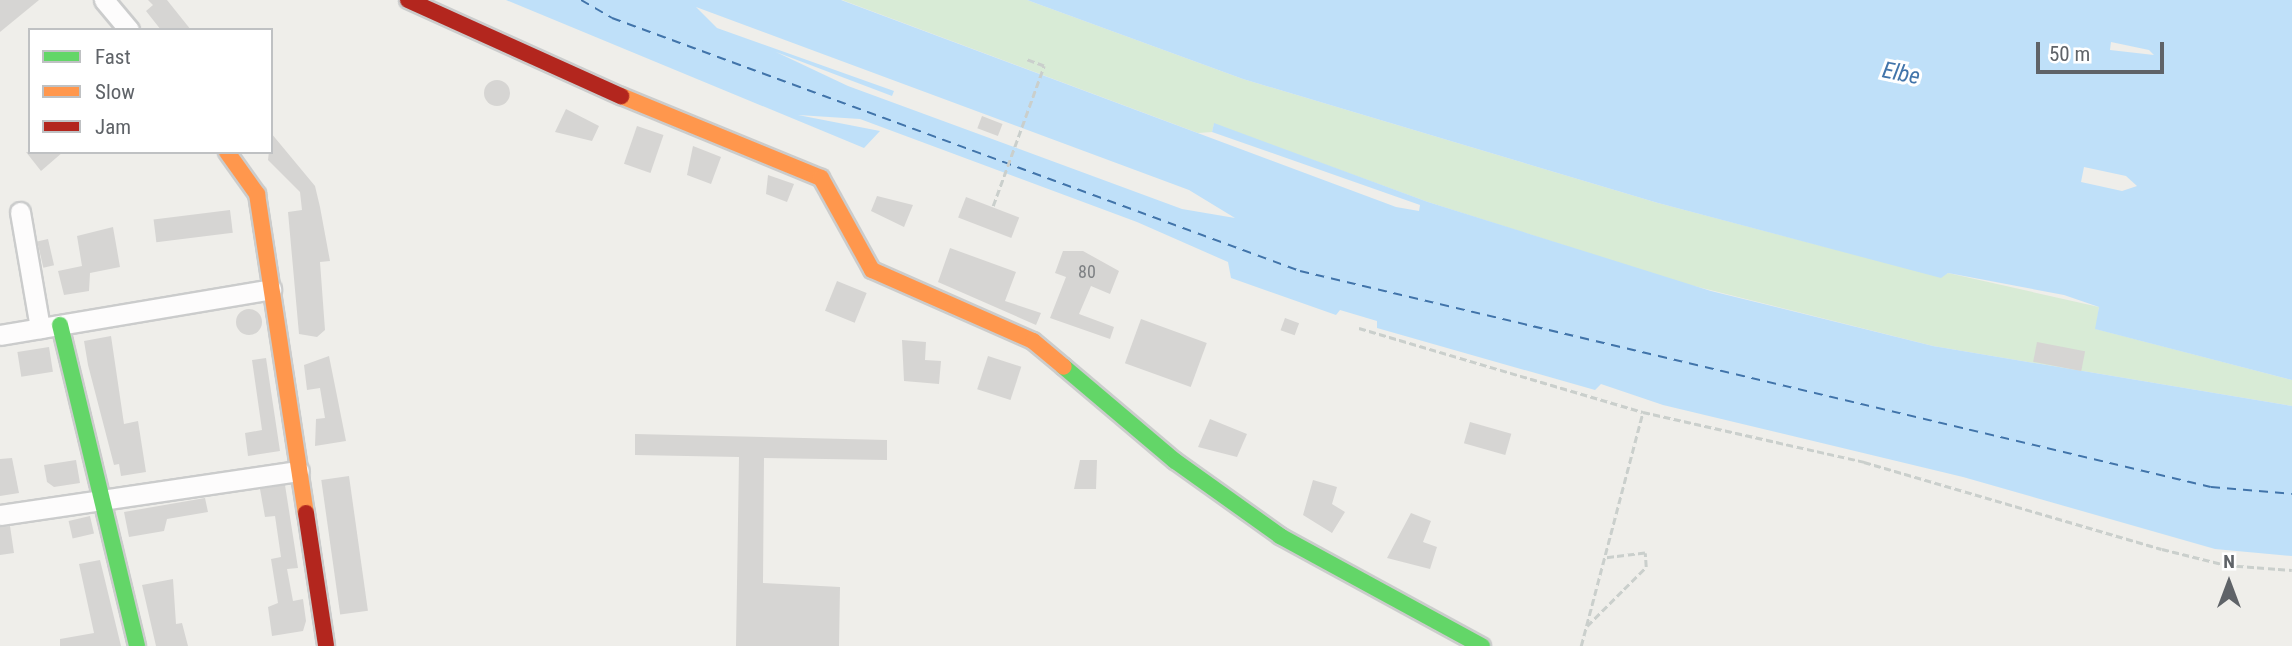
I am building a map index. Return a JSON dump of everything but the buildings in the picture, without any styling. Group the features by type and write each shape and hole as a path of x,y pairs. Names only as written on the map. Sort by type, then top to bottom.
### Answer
{"street":[{"path":"104,0 127,28"},
{"path":"408,0 572,76 821,178 872,270 1033,341 1175,461 1280,536 1482,646"},
{"path":"228,154 257,194 326,646"},
{"path":"20,212 40,328"},
{"path":"0,335 271,289"},
{"path":"60,325 104,498 137,646"},
{"path":"0,515 299,471"}],"path":[{"path":"993,206 1044,66 1025,60"},
{"path":"1359,328 1643,412 1864,462 2162,550 2226,565 2292,570"},
{"path":"1581,646 1643,412"},
{"path":"1587,626 1646,567 1645,553 1604,558"}],"green space":[{"path":"842,0 1027,0 1243,79 1658,203 1941,277 1948,273 2099,307 2096,329 2292,380 2292,406 1933,346 1682,283 1428,202 1214,124 1212,132 1198,133"}],"water":[{"path":"506,0 841,0 1396,207 1419,211 1420,205 1212,132 1214,123 1428,202 1711,291 1933,346 2292,406 2292,556 2215,549 1963,477 1663,405 1601,384 1595,390 1377,328 1377,321 1340,310 1336,315 1231,278 1228,262 1137,222 860,119 798,115 880,131 864,148","holes":["696,7 1189,190 1235,218 1182,209 848,86 776,52 892,96 894,91 717,28"]},
{"name":"Elbe","path":"1027,0 2292,0 2292,380 2095,329 2099,307 2064,295 1948,273 1941,278 1658,203 1243,79","holes":["2111,42 2149,50 2154,55 2110,50","2084,167 2126,176 2137,186 2122,191 2081,182"]}],"ferry route":[{"path":"581,0 612,18 1300,271 2211,487 2292,494"}],"traffic: fast":[{"path":"60,325 137,646"},
{"path":"1064,367 1175,461 1280,536 1482,646"}],"traffic: slow":[{"path":"621,96 821,178 872,270 1033,341 1064,367"},
{"path":"228,154 257,194 306,513"}],"traffic: jam":[{"path":"408,0 621,96"},
{"path":"306,513 326,646"}]}
